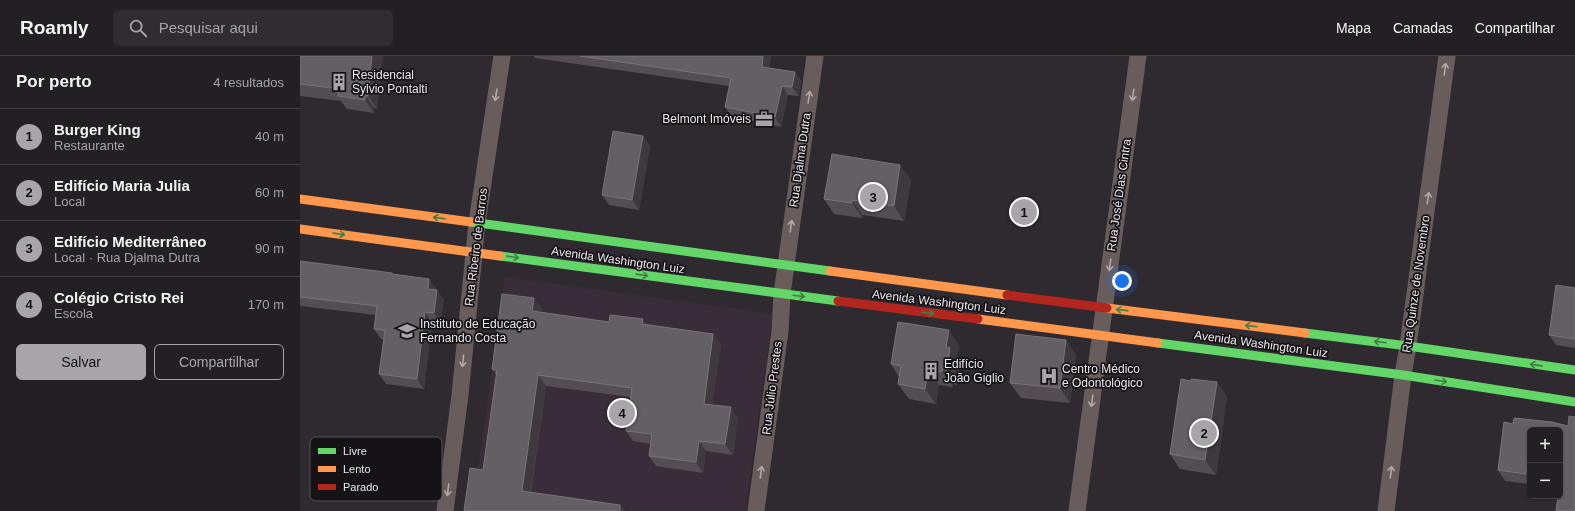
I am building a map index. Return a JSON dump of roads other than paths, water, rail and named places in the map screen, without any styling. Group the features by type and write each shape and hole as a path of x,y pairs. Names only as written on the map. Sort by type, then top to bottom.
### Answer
{"main road":[{"name":"Avenida Washington Luiz","path":"300,199 1104,308 1408,346 1575,370"},
{"name":"Avenida Washington Luiz","path":"300,229 1403,375 1575,402"}],"street":[{"name":"Rua Ribeiro de Barros","path":"446,511 475,253 477,223 502,56"},
{"name":"Rua Djalma Dutra","path":"786,264 815,56"},
{"name":"Rua José Dias Cintra","path":"1077,511 1138,56"},
{"name":"Rua Quinze de Novembro","path":"1386,511 1403,375 1447,56"},
{"name":"Rua Júlio Prestes","path":"756,511 780,331 782,294 786,264"}],"place":[{"name":"Residencial Sylvio Pontalti","path":"339,82"},
{"name":"Belmont Imóveis","path":"764,119"},
{"name":"Edifício Mediterrâneo","path":"873,197"},
{"name":"Burger King","path":"1024,212"},
{"name":"Instituto de Educação Fernando Costa","path":"407,331"},
{"name":"Edifício João Giglio","path":"931,371"},
{"name":"Centro Médico e Odontológico","path":"1049,376"},
{"name":"Colégio Cristo Rei","path":"622,413"},
{"name":"Edifício Maria Julia","path":"1204,433"}]}
